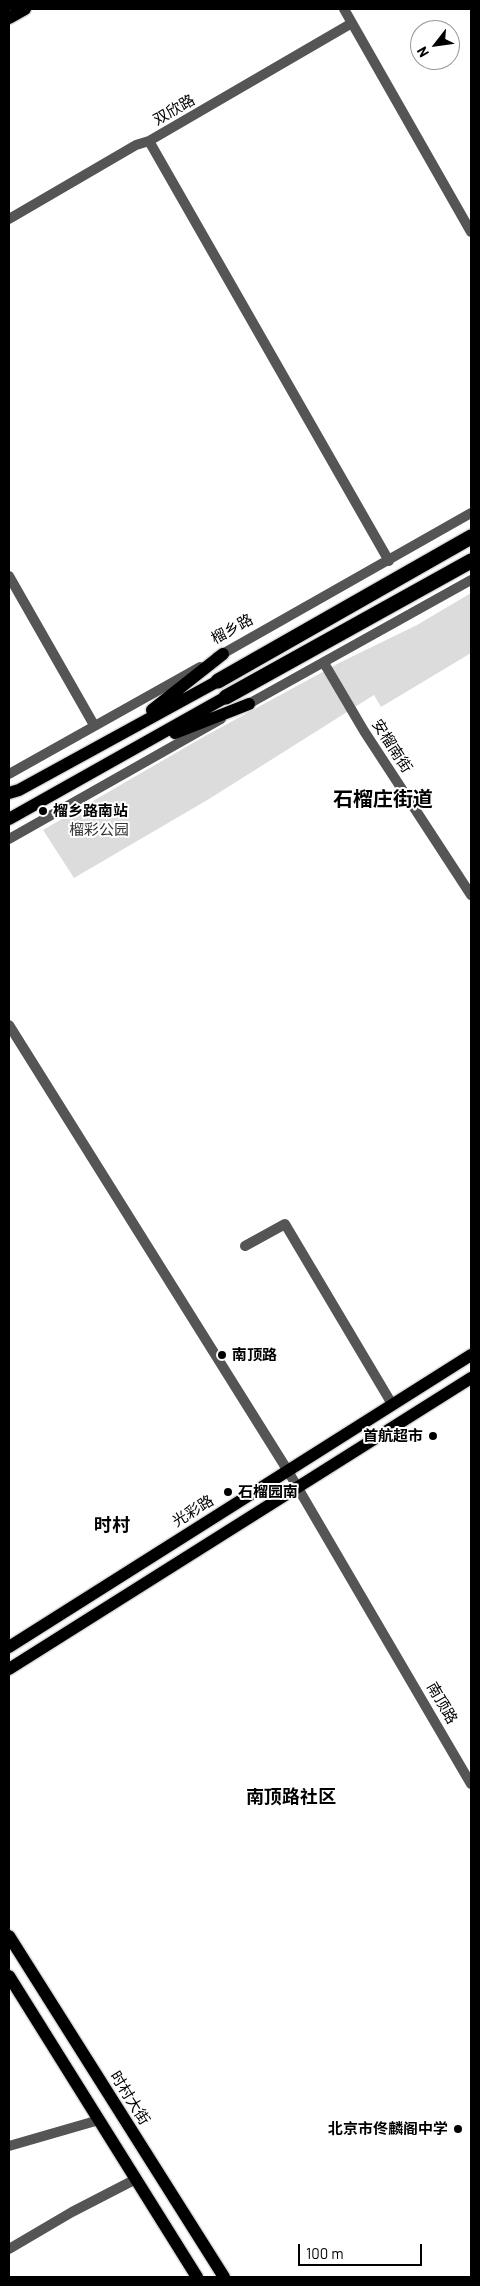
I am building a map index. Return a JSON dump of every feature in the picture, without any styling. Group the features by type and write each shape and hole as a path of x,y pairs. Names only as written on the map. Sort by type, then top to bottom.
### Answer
{"highway":[{"path":"218,681 471,537"},
{"path":"226,697 471,561"}],"main road":[{"path":"9,18 25,9"},
{"path":"124,732 223,654"},
{"path":"9,793 19,790 218,681"},
{"path":"9,819 226,697"},
{"path":"135,748 249,704"},
{"name":"光彩路","path":"9,1647 471,1355"},
{"path":"9,1668 471,1378"},
{"name":"时村大街","path":"9,1936 224,2277"},
{"path":"9,1976 197,2277"}],"street":[{"path":"344,9 471,232"},
{"name":"双欣路","path":"9,219 136,145 149,141 352,23"},
{"path":"149,141 388,561"},
{"name":"榴乡路","path":"9,774 471,513"},
{"path":"9,576 94,725"},
{"path":"9,839 471,580"},
{"name":"安榴南街","path":"324,663 364,731 471,895"},
{"name":"南顶路","path":"9,1025 288,1471 471,1784"},
{"path":"245,1246 284,1224 392,1404"},
{"path":"9,2146 99,2120"},
{"path":"9,2249 72,2212 136,2179"}],"green space":[{"name":"榴彩公园","path":"471,593 471,653 381,707 374,695 209,799 74,878 43,830 205,736 341,662 417,625"}],"place":[{"name":"榴乡路南站","path":"43,811"},
{"name":"南顶路","path":"222,1355"},
{"name":"首航超市","path":"433,1436"},
{"name":"石榴园南","path":"228,1492"},
{"name":"北京市佟麟阁中学","path":"458,2129"}],"district":[{"name":"石榴庄街道","path":"383,799"},
{"name":"时村","path":"112,1525"},
{"name":"南顶路社区","path":"291,1797"}]}
